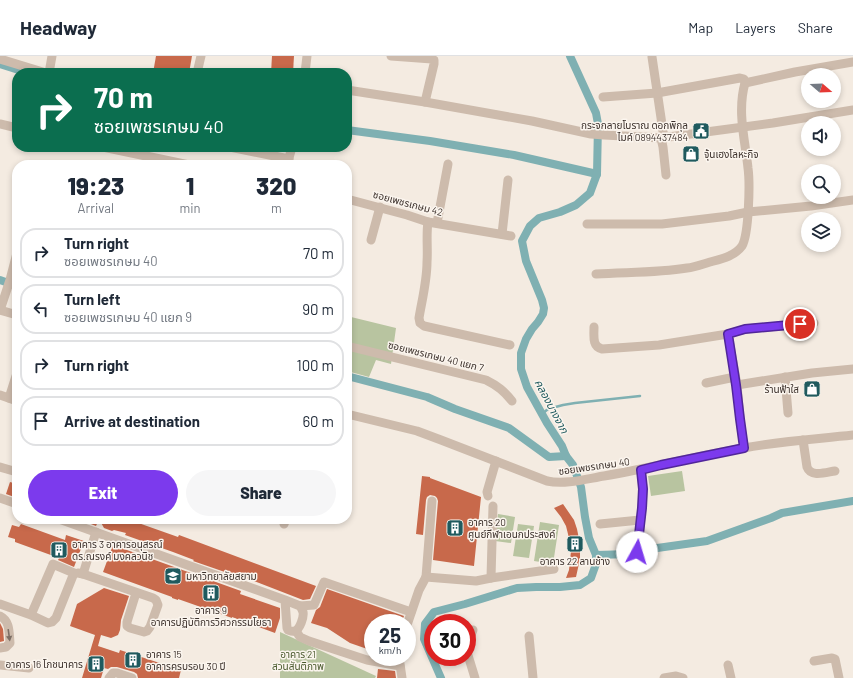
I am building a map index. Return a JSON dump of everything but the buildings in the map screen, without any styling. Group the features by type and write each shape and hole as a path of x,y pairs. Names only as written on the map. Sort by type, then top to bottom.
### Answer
{"street":[{"path":"50,68 52,56"},
{"path":"198,68 201,56"},
{"path":"306,68 307,56"},
{"path":"390,56 434,60 425,102"},
{"path":"652,57 666,175"},
{"path":"0,59 30,68"},
{"path":"745,84 795,72 853,62"},
{"path":"596,274 689,268 724,259 742,246 748,212 748,169 742,103 742,94 745,84 744,79 740,78 657,93 603,97"},
{"path":"352,91 532,121 591,134 662,138 853,110"},
{"path":"0,124 12,127"},
{"path":"127,152 164,160"},
{"path":"249,152 280,160"},
{"path":"448,164 432,222 426,234 427,263 419,318 420,324 510,345"},
{"name":"ซอยเพชรเกษม 42","path":"352,200 432,222 506,235 508,180"},
{"path":"587,224 662,224 853,200"},
{"path":"371,240 380,207"},
{"path":"12,272 0,310 12,314"},
{"path":"594,327 595,345 597,348 602,349 659,345 728,334 745,329 814,322"},
{"path":"728,334 736,381 744,448"},
{"name":"ซอยเพชรเกษม 40 แยก 7","path":"352,347 486,380 498,386 512,401"},
{"path":"706,383 785,377 853,369"},
{"path":"785,377 788,413"},
{"path":"0,395 12,400"},
{"name":"ซอยเพชรเกษม 40","path":"352,415 417,431 547,481 554,482 587,479 641,470 744,448 784,442 853,435"},
{"path":"803,440 808,470 817,474 835,470"},
{"path":"488,496 487,492 496,461"},
{"path":"0,467 12,471"},
{"path":"637,552 643,489 641,470"},
{"path":"0,498 12,502"},
{"path":"73,524 300,606 314,605 324,582 411,612 419,590 426,577 432,501"},
{"path":"491,578 493,506"},
{"path":"600,524 640,520"},
{"path":"0,604 48,623 52,622 56,618 78,573 96,532"},
{"path":"31,615 53,564 136,593"},
{"path":"426,577 476,581 554,569"},
{"path":"285,600 287,628 292,632 296,631"},
{"path":"296,631 299,628 303,617 303,611 300,606"},
{"path":"0,616 7,622 10,643 6,647 0,648"},
{"path":"296,631 300,637 309,641 364,659"},
{"path":"529,636 533,678"},
{"path":"814,661 832,658 835,659 839,678"},
{"path":"0,665 29,668"},
{"path":"728,665 731,678"},
{"path":"401,666 402,678"},
{"path":"471,666 475,678"},
{"path":"109,678 113,673 117,673 132,678"},
{"path":"664,678 676,676 683,678"}],"green space":[{"path":"352,317 396,328 391,364 376,360 369,377 352,372"},
{"path":"682,471 685,491 651,496 648,476"},
{"path":"498,514 515,517 511,543 495,541"},
{"path":"540,522 559,525 553,564 534,561"},
{"path":"518,524 534,526 529,558 513,556"},
{"name":"อาคาร 21 สวนสันติภาพ","path":"280,632 376,676 375,678 280,678"}],"waterway":[{"name":"คลองบางจาก","path":"441,678 424,639 425,624 434,612 517,588 580,585 591,578 596,564 596,555 589,538 581,487 573,465 566,456 562,446 527,387 521,369 521,353 526,339 543,314 544,308 526,261 522,241 530,226 539,218 560,212 576,205 590,193 597,174 598,124 596,113 570,56"},
{"path":"0,64 12,68"},
{"path":"352,131 430,141 514,155 597,174"},
{"path":"0,280 12,284"},
{"path":"352,377 427,397 455,409 509,428 549,457 566,456"},
{"path":"542,414 548,409 563,405 640,396"},
{"path":"643,550 707,541 782,513 853,501"},
{"path":"596,555 630,554 635,552"}],"place":[{"name":"กระจกลายโบราณ ดอกพิกุล ไมค์ 0894437484","path":"701,131"},
{"name":"จุ้นเฮงโลหะกิจ","path":"691,154"},
{"name":"ร้านฟ้าใส","path":"812,389"},
{"name":"อาคาร 20 ศูนย์กีฬาเอนกประสงค์","path":"455,528"},
{"name":"อาคาร 22 ลานช้าง","path":"575,544"},
{"name":"อาคาร 3 อาคารอนุสรณ์ ดร.ณรงค์ มงคลวนิช","path":"59,550"},
{"name":"มหาวิทยาลัยสยาม","path":"173,576"},
{"name":"อาคาร 9 อาคารปฏิบัติการวิศวกรรมโยธา","path":"211,593"},
{"name":"อาคาร 15 อาคารครบรอบ 30 ปี","path":"133,660"},
{"name":"อาคาร 16 โภชนาคาร","path":"96,664"}],"route":[{"path":"637,552 643,489 641,470 744,448 728,334 745,329 800,324"}]}
